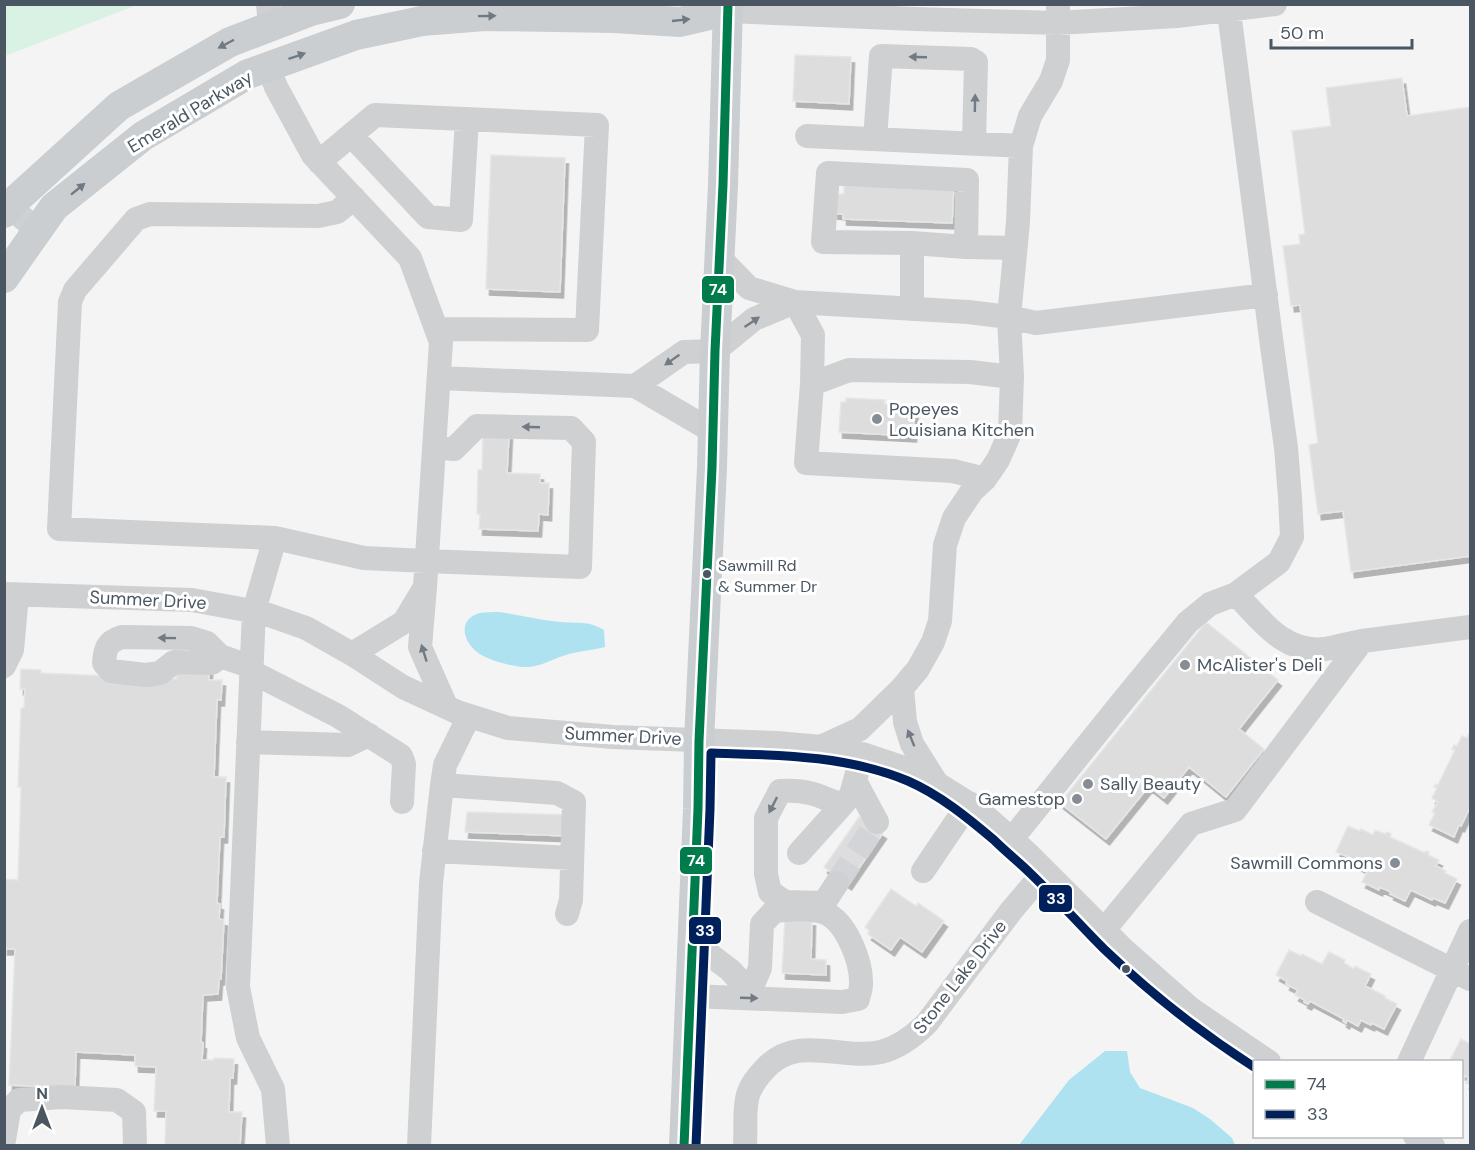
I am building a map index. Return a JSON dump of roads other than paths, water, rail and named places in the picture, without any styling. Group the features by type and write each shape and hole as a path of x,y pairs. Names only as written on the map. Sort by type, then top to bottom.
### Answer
{"main road":[{"path":"6,207 120,106 230,42 269,15 340,4"},
{"path":"684,1146 724,150 722,7"},
{"name":"Emerald Parkway","path":"4,278 54,207 143,136 248,74 268,66 356,35 422,21 484,16 614,18 680,22 722,7"}],"street":[{"path":"722,7 915,19 1058,14 1177,16 1228,7 1275,4"},
{"path":"1011,840 1188,622 1210,604 1236,594 1279,562 1292,537 1286,448 1228,7"},
{"path":"821,747 860,729 918,669 933,642 940,621 945,545 954,518 972,490 985,479 998,460 1010,433 1012,377 1009,317 1021,146 1030,116 1051,81 1058,60 1058,14"},
{"path":"875,139 881,56 971,59 976,62 974,143"},
{"path":"268,66 276,87 313,155 410,258 441,342 420,648 446,706"},
{"path":"320,162 375,115 597,125 587,330 436,329"},
{"path":"351,135 428,218 461,220 467,119"},
{"path":"807,136 1021,146"},
{"path":"966,247 967,180 828,173 823,242 912,243 966,247 1015,248"},
{"path":"354,198 337,212 318,216 150,214 136,219 75,290 70,302 60,530 275,538 364,558 580,567 584,442 571,428 477,426 454,449 434,447"},
{"path":"6,207 38,231"},
{"path":"912,243 912,309"},
{"path":"718,257 749,288 795,302 968,312 1036,323 1266,295"},
{"path":"635,386 684,352 715,351 754,319 795,302"},
{"path":"795,302 813,335 806,463 953,471 985,479"},
{"path":"812,384 849,370 970,372 1012,377"},
{"path":"438,378 635,386 712,431"},
{"path":"275,538 254,611 238,987 248,1038 273,1089 278,1146"},
{"path":"352,654 404,622 424,587"},
{"path":"1236,594 1273,634 1293,645 1306,648 1323,649 1362,641 1470,627"},
{"path":"4,666 12,650 11,595"},
{"name":"Summer Drive","path":"11,595 192,600 263,613 306,628 403,687 469,716 508,728 613,737 777,743 821,747 862,754 913,771 969,803 1027,853 1124,950 1191,1009 1266,1060"},
{"path":"1104,930 1191,824 1235,810 1362,641"},
{"path":"220,656 252,670 338,716 401,756 404,764 402,802"},
{"path":"902,688 904,722 912,744 936,783"},
{"path":"418,1146 434,851 445,765 469,716"},
{"path":"248,742 348,745 369,735"},
{"path":"799,853 851,795 862,754"},
{"path":"855,781 877,822"},
{"path":"442,785 557,793 574,802 571,900 567,914"},
{"path":"837,883 824,903 785,902 770,892 766,874 766,818 780,791 795,790 820,796 841,805"},
{"path":"923,871 969,803"},
{"path":"434,851 572,858"},
{"name":"Stone Lake Drive","path":"745,1146 747,1099 752,1083 765,1068 794,1050 861,1054 881,1052 898,1046 914,1036 927,1023 1011,911 1045,871"},
{"path":"1317,902 1462,974"},
{"path":"691,996 842,1002 858,999 861,985 857,957 849,940 836,919 824,912 774,911 762,924 760,968 754,982 742,983 730,970 693,942"},
{"path":"1410,1060 1462,974 1470,932"},
{"path":"4,1140 9,1110 18,1100 62,1097 117,1100 134,1112 135,1146"},
{"path":"1418,1138 1433,1146"}],"water":[{"path":"499,612 592,625 604,630 605,647 569,654 529,667 494,661 481,655 472,647 466,636 465,625 473,616 480,613"},
{"path":"1105,1051 1127,1051 1130,1072 1140,1088 1193,1108 1232,1138 1235,1145 1019,1145 1069,1080"}],"tunnel":[{"path":"837,883 877,822"}],"place":[{"name":"Popeyes Louisiana Kitchen","path":"877,419"},
{"name":"Sawmill Rd & Summer Dr","path":"707,574"},
{"name":"McAlister's Deli","path":"1185,665"},
{"name":"Sally Beauty","path":"1088,784"},
{"name":"Gamestop","path":"1077,799"},
{"name":"Sawmill Commons","path":"1395,863"}]}
